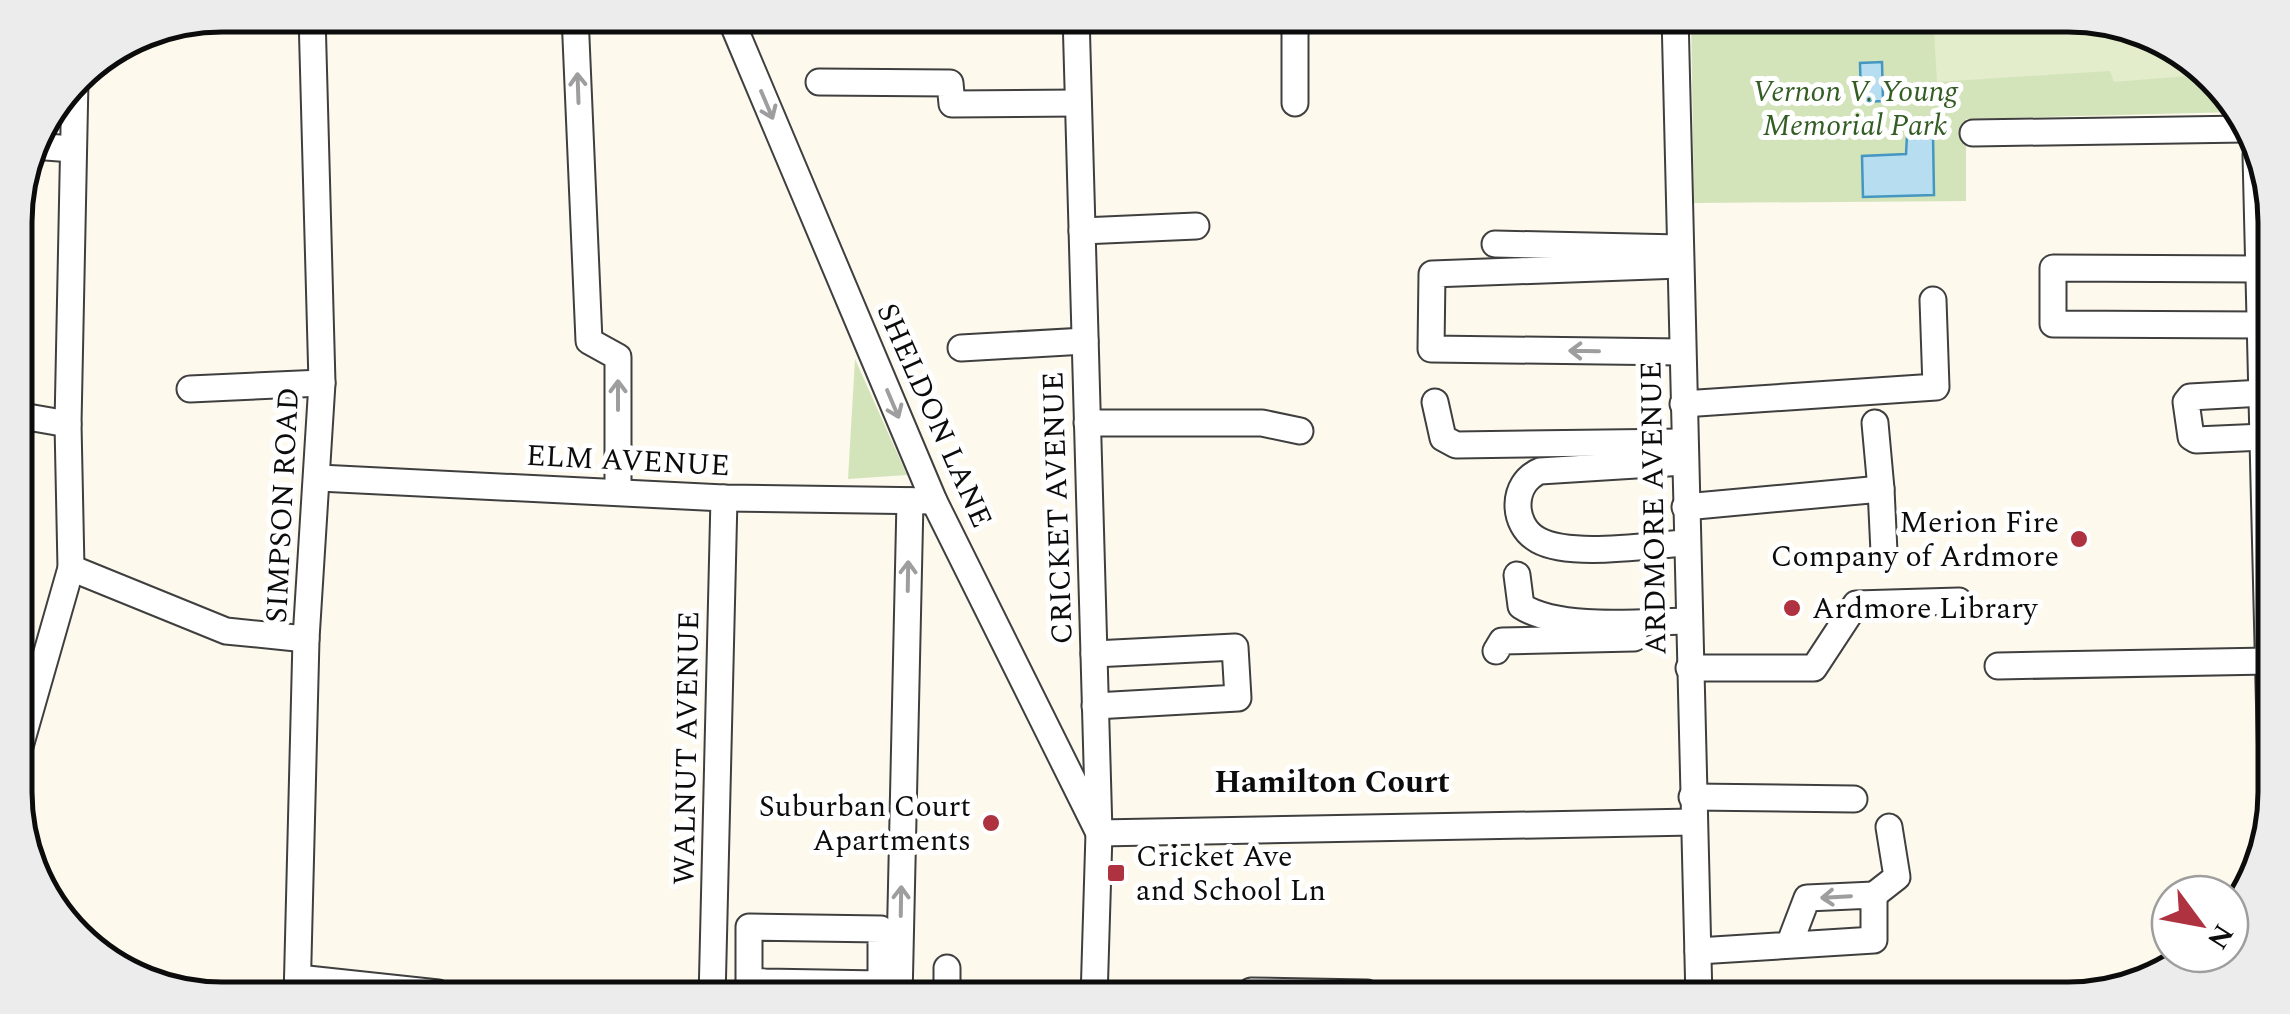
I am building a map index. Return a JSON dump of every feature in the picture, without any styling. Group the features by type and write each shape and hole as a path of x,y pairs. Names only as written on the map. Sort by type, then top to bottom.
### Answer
{"street":[{"path":"1295,104 1296,32"},
{"name":"ARDMORE AVENUE","path":"1675,32 1699,981"},
{"name":"SIMPSON ROAD","path":"298,982 306,638 322,383 312,33"},
{"path":"575,33 588,342 618,357 618,492"},
{"name":"SHELDON LANE","path":"736,33 922,501 1099,834"},
{"name":"CRICKET AVENUE","path":"1076,33 1099,834 1095,982"},
{"path":"819,82 950,83 952,104 1078,103"},
{"path":"32,704 71,568 68,424 74,104"},
{"path":"1973,133 2234,130"},
{"path":"48,147 73,149"},
{"path":"1082,231 1196,226"},
{"path":"1495,244 1680,257"},
{"path":"1680,257 1432,274 1431,350 1682,352"},
{"path":"2258,269 2053,268 2053,324 2258,324"},
{"path":"1683,404 1936,388 1933,300"},
{"path":"961,348 1085,340"},
{"path":"190,389 322,383"},
{"path":"2258,393 2190,397 2186,402 2191,438 2258,437"},
{"path":"1434,402 1444,438 1456,445 1684,452"},
{"path":"33,418 68,424"},
{"path":"1087,423 1262,424 1300,431"},
{"path":"1875,423 1884,552"},
{"path":"1684,452 1540,471 1527,476 1516,509 1528,532 1558,547 1686,542"},
{"name":"ELM AVENUE","path":"319,478 724,498 922,501"},
{"path":"1686,508 1882,488"},
{"name":"WALNUT AVENUE","path":"712,982 724,498"},
{"path":"900,982 922,501"},
{"path":"71,568 226,631 306,638"},
{"path":"1517,575 1521,606 1534,615 1688,629"},
{"path":"1689,668 1814,668 1856,604 1959,600"},
{"path":"1496,651 1502,642 1688,629"},
{"path":"1094,654 1235,647 1238,698 1096,706"},
{"path":"1998,666 2258,662"},
{"path":"1099,834 1854,799"},
{"path":"1790,945 1806,898 1874,895 1897,877 1889,826"},
{"path":"1698,952 1874,940 1874,895"},
{"path":"751,982 749,927 881,929 882,982"},
{"path":"947,968 947,982"}],"green space":[{"name":"Vernon V. Young Memorial Park","path":"1691,32 2068,32 2105,36 2163,58 2202,88 2222,112 1966,119 1966,201 1694,203"},
{"path":"1934,32 2068,32 2105,36 2163,58 2188,76 2114,82 2110,71 1937,82"},
{"path":"855,359 907,475 848,479"}],"water":[{"path":"1882,62 1883,101 1861,102 1860,63"},
{"path":"1933,134 1934,195 1863,197 1862,156 1906,154 1907,135"}],"place":[{"name":"Merion Fire Company of Ardmore","path":"2079,539"},
{"name":"Ardmore Library","path":"1792,608"},
{"name":"Suburban Court Apartments","path":"991,823"},
{"name":"Cricket Ave and School Ln","path":"1116,873"}],"district":[{"name":"Hamilton Court","path":"1332,781"}]}
